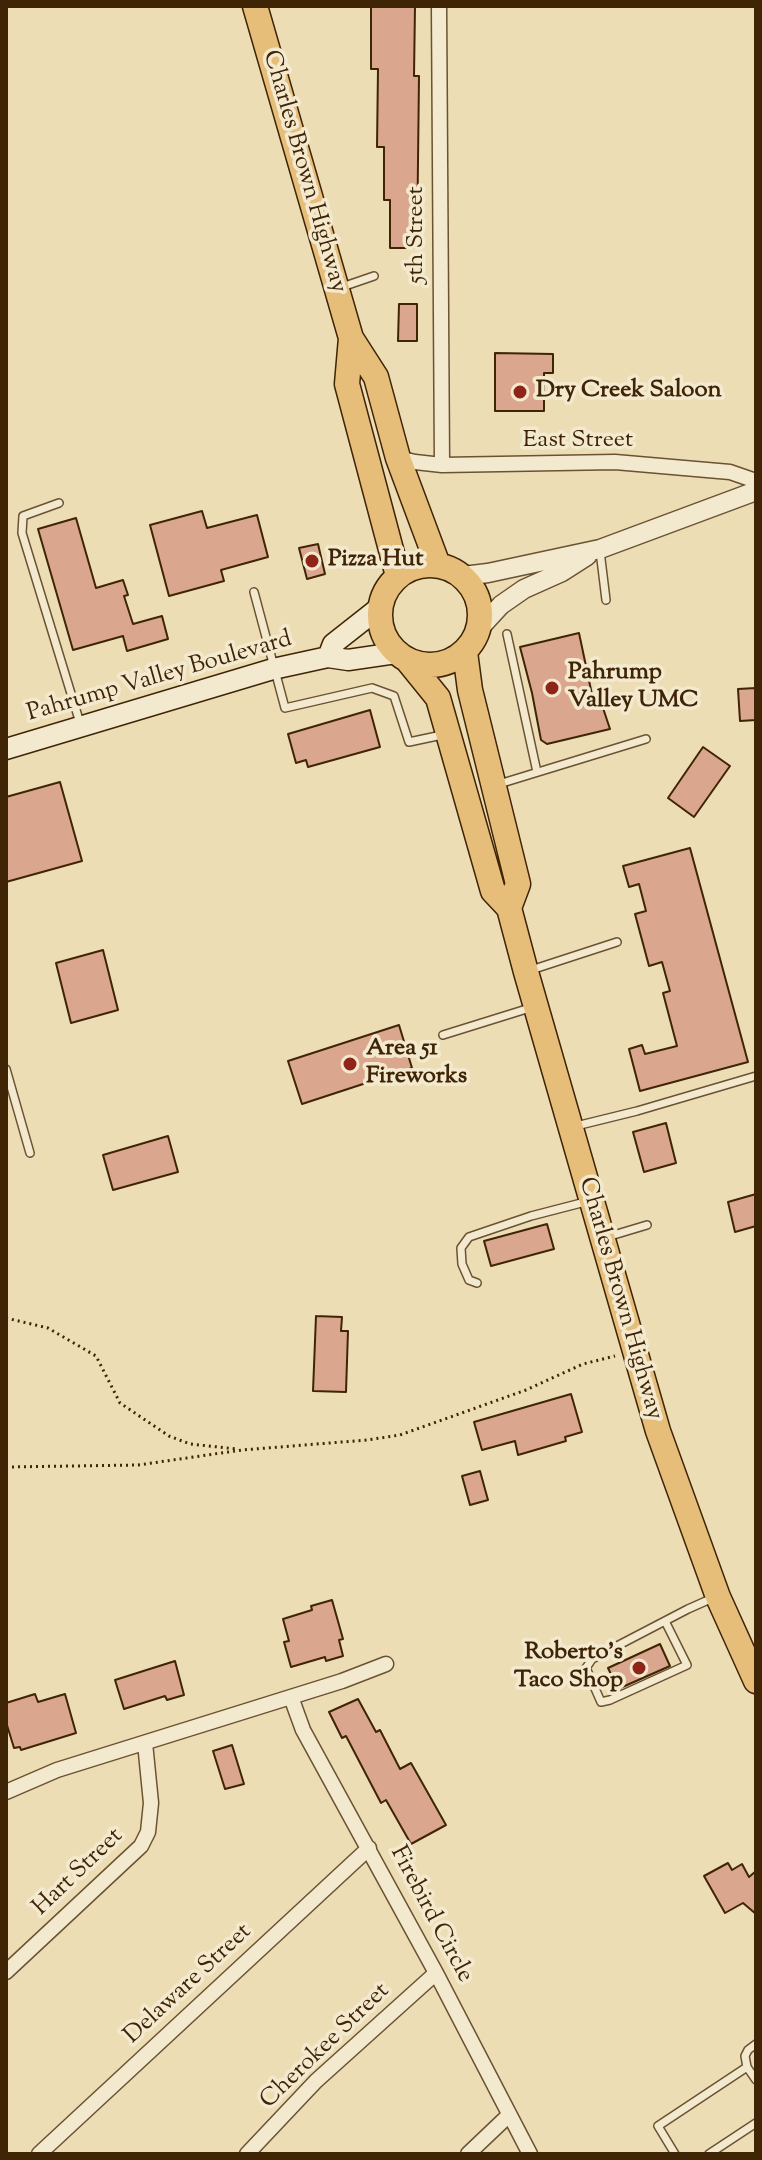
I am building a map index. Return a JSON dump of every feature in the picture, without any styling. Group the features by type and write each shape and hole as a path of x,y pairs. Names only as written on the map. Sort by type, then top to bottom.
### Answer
{"main road":[{"name":"Charles Brown Highway","path":"255,6 351,338 376,377 398,458 438,565"},
{"name":"Charles Brown Highway","path":"351,338 347,384 398,576"},
{"path":"424,564 438,565 463,576 472,587 480,615 478,630 465,652 438,665 423,665 402,657 386,640 380,623 380,607 383,595 398,576 424,564"},
{"name":"Pahrump Valley Boulevard","path":"328,657 333,644 380,607"},
{"name":"Charles Brown Highway","path":"465,652 470,690 518,884 509,908"},
{"name":"Pahrump Valley Boulevard","path":"6,749 273,669 328,657 348,660 402,657"},
{"name":"Charles Brown Highway","path":"402,657 438,698 493,891 509,908 658,1431 718,1597 756,1681"}],"street":[{"name":"5th Street","path":"439,6 442,465"},
{"name":"East Street","path":"398,458 442,465 615,462 730,472 756,481"},
{"path":"463,576 600,549 756,491"},
{"path":"478,630 501,605 524,589 562,572 600,549"},
{"path":"6,1792 57,1770 342,1681 386,1664"},
{"name":"Firebird Circle","path":"291,1697 303,1730 436,1973 530,2154"},
{"name":"Hart Street","path":"6,1972 141,1846 148,1832 151,1803 145,1743"},
{"name":"Delaware Street","path":"39,2154 369,1848"},
{"name":"Cherokee Street","path":"247,2154 316,2081 436,1973"},
{"path":"468,2154 509,2115"}],"lane":[{"path":"337,289 374,276"},
{"path":"59,503 23,516 22,533 81,726"},
{"path":"600,549 606,600"},
{"path":"254,592 285,708 372,688 394,696 409,742 448,733"},
{"path":"507,634 537,772"},
{"path":"493,786 646,739"},
{"path":"526,972 617,942"},
{"path":"443,1035 535,1006"},
{"path":"6,1069 30,1153"},
{"path":"570,1128 756,1076"},
{"path":"477,1283 469,1280 462,1264 461,1248 469,1237 591,1200"},
{"path":"602,1239 647,1225"},
{"path":"665,1621 687,1665 601,1702 586,1668 592,1659 665,1621 718,1597"},
{"path":"756,2044 745,2056 747,2067 756,2080"},
{"path":"675,2154 658,2126 747,2067"},
{"path":"709,2154 756,2123"}],"path":[{"path":"6,1318 48,1328 96,1356 120,1403 169,1436 190,1444 242,1450"},
{"path":"6,1467 138,1465 242,1450 400,1435 526,1390 583,1364 635,1351"}],"building":[{"path":"371,6 415,6 414,76 419,76 417,248 390,248 390,200 384,200 384,147 377,147 378,69 371,69"},
{"path":"399,304 417,304 417,341 398,341"},
{"name":"Dry Creek Saloon","path":"495,353 553,354 553,373 544,373 544,411 495,411"},
{"path":"202,511 207,528 257,515 268,557 221,570 224,581 169,596 150,525"},
{"path":"76,518 96,588 123,580 128,595 124,596 133,624 162,616 168,639 127,651 123,636 73,650 38,529"},
{"name":"Pizza Hut","path":"318,544 325,574 307,579 299,548"},
{"name":"Pahrump Valley UMC","path":"579,633 594,704 601,702 610,729 547,744 541,740 520,647"},
{"path":"756,688 756,720 740,721 738,689"},
{"path":"370,710 380,747 308,767 306,760 296,763 288,734"},
{"path":"703,747 730,766 694,817 668,798"},
{"path":"60,782 82,861 6,882 6,797"},
{"path":"690,848 748,1062 640,1091 629,1049 642,1045 645,1054 677,1046 663,993 670,991 662,962 649,966 635,914 646,911 639,884 629,887 623,866"},
{"path":"103,950 118,1010 71,1023 56,963"},
{"name":"Area 51 Fireworks","path":"399,1025 412,1068 302,1104 288,1061"},
{"path":"666,1123 676,1163 644,1172 633,1132"},
{"path":"168,1136 178,1172 113,1190 103,1155"},
{"path":"756,1194 756,1226 735,1232 728,1202"},
{"path":"547,1224 554,1249 491,1266 484,1241"},
{"path":"316,1316 342,1317 341,1331 348,1331 346,1392 313,1391"},
{"path":"571,1394 582,1432 565,1437 566,1441 518,1455 515,1441 482,1450 474,1422"},
{"path":"480,1471 488,1500 470,1505 462,1476"},
{"path":"332,1600 343,1639 339,1640 343,1656 326,1661 325,1657 291,1667 284,1642 289,1641 283,1619"},
{"name":"Roberto's Taco Shop","path":"660,1644 670,1666 618,1689 608,1668"},
{"path":"175,1661 184,1695 167,1700 165,1696 124,1709 115,1680"},
{"path":"35,1694 38,1702 65,1694 76,1733 21,1750 20,1747 14,1748 6,1722 6,1703"},
{"path":"358,1699 376,1732 380,1730 400,1769 411,1763 446,1825 411,1844 386,1800 381,1803 346,1736 342,1738 329,1712"},
{"path":"232,1745 244,1784 225,1789 213,1751"},
{"path":"728,1863 732,1870 742,1864 749,1877 756,1871 756,1914 743,1903 725,1913 704,1876"}],"place":[{"name":"Dry Creek Saloon","path":"520,392"},
{"name":"Pizza Hut","path":"312,561"},
{"name":"Pahrump Valley UMC","path":"552,688"},
{"name":"Area 51 Fireworks","path":"350,1064"},
{"name":"Roberto's Taco Shop","path":"639,1668"}]}
